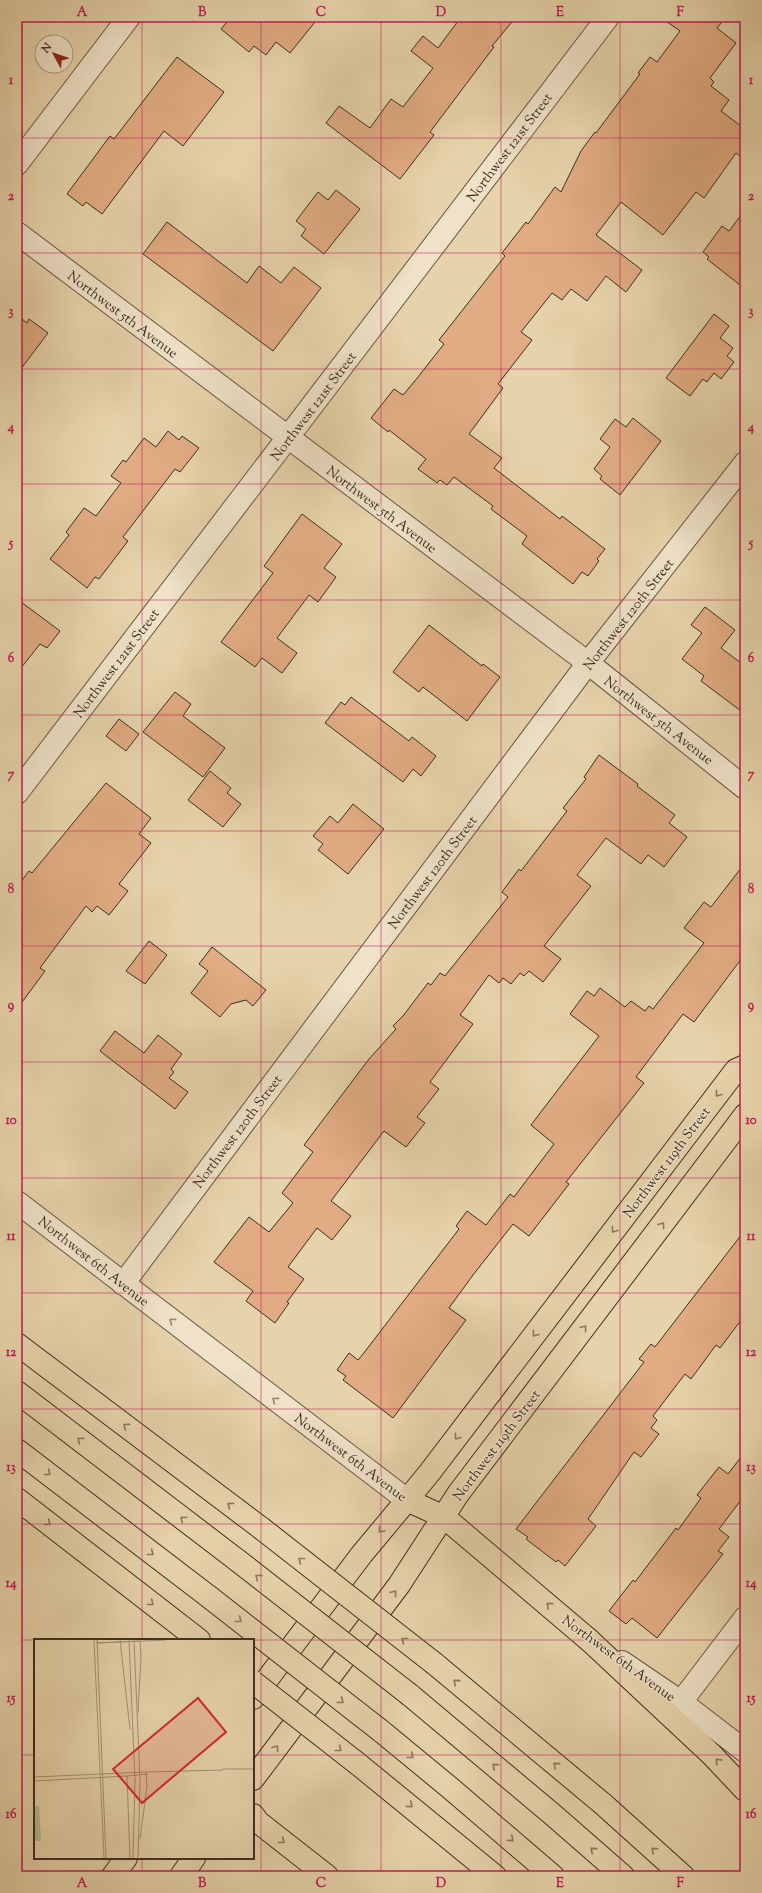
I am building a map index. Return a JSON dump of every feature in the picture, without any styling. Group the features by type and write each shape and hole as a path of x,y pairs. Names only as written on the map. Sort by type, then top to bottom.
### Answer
{"main road":[{"name":"Northwest 119th Street","path":"254,1697 362,1554 430,1472 736,1070 745,1066"},
{"name":"Northwest 119th Street","path":"254,1778 399,1585 458,1494 745,1115"},
{"path":"17,1344 261,1528 435,1664 603,1804 683,1876"},
{"path":"17,1392 237,1560 410,1695 552,1814 623,1876"},
{"path":"17,1450 381,1731 553,1876"},
{"path":"17,1499 192,1634"},
{"name":"Northwest 6th Avenue","path":"406,1500 444,1517 589,1640"},
{"path":"589,1640 712,1755 745,1790"},
{"path":"254,1683 358,1764 494,1876"},
{"path":"254,1816 258,1822 327,1876"},
{"path":"113,1876 125,1859"},
{"path":"181,1876 193,1859"}],"street":[{"path":"17,164 129,17"},
{"name":"Northwest 121st Street","path":"17,793 608,17"},
{"name":"Northwest 5th Avenue","path":"17,234 588,663 745,788"},
{"name":"Northwest 120th Street","path":"123,1284 588,663 745,463"},
{"name":"Northwest 6th Avenue","path":"17,1202 406,1500"},
{"path":"681,1702 745,1618"},
{"name":"Northwest 6th Avenue","path":"589,1640 681,1702 745,1751"}],"building":[{"path":"231,17 319,17 290,53 276,42 266,55 254,46 249,52 221,29"},
{"path":"461,17 516,17 492,46 494,47 430,132 434,135 400,179 326,123 339,106 370,128 391,99 403,107 433,68 411,51 423,36 438,48"},
{"path":"660,17 726,17 717,28 736,43 710,78 714,82 711,86 729,100 721,111 745,129 745,160 736,153 704,198 696,192 663,235 621,202 596,235 642,270 626,292 606,276 587,301 571,289 562,300 552,293 521,332 532,340 498,384 503,388 469,434 502,458 494,468 560,519 562,516 605,549 597,559 599,561 588,576 582,572 573,584 522,544 527,536 491,509 493,506 454,477 447,485 440,480 437,483 418,469 426,459 371,418 394,389 403,395 414,382 444,344 439,340 505,256 502,253 526,222 528,224 555,187 561,192 581,151 640,74 638,73 650,57 657,62 680,31"},
{"path":"177,57 224,92 183,146 164,131 102,214 86,202 83,206 67,194 110,136 114,139"},
{"path":"336,190 360,209 324,254 301,236 306,229 296,221 318,192 328,200"},
{"path":"745,210 745,289 707,259 709,257 703,252 722,226 729,231"},
{"path":"167,222 247,283 259,266 281,283 294,267 321,288 273,351 143,254"},
{"path":"714,314 729,326 720,338 733,348 727,356 734,362 721,379 714,373 707,382 703,379 690,396 666,378"},
{"path":"17,315 27,323 29,319 48,333 17,374"},
{"path":"633,418 661,441 620,495 600,479 602,476 594,469 610,447 600,439 615,419 626,427"},
{"path":"168,431 179,440 182,436 199,448 180,472 175,469 123,537 128,541 99,579 95,577 87,588 50,559 69,535 66,532 84,508 96,516 121,483 111,476 123,460 126,462 144,438 156,447"},
{"path":"302,514 342,544 324,568 336,577 318,602 309,595 277,638 297,653 282,673 262,658 255,667 221,642 273,573 264,566"},
{"path":"17,599 60,631 47,648 40,644 17,673"},
{"path":"705,607 735,630 721,648 745,666 745,714 701,681 704,676 682,659 702,633 691,625"},
{"path":"429,625 482,666 483,664 500,677 467,721 423,687 419,692 393,672"},
{"path":"175,692 191,704 183,716 225,748 203,777 143,732"},
{"path":"351,697 409,741 412,737 436,756 421,776 413,769 403,782 325,723 341,702 345,705"},
{"path":"119,719 139,734 126,751 106,736"},
{"path":"599,755 638,784 637,786 675,815 669,823 687,837 664,867 648,855 641,864 606,838 577,875 591,886 544,946 561,959 543,982 529,971 524,976 520,973 511,984 503,978 499,983 489,975 460,1015 473,1024 430,1082 439,1089 417,1117 425,1123 406,1147 384,1131 331,1201 351,1216 332,1240 317,1228 288,1267 304,1279 287,1302 289,1303 275,1323 246,1301 253,1291 214,1262 249,1217 269,1232 293,1203 282,1193 313,1152 304,1145 369,1059 396,1029 393,1026 403,1016 428,983 431,985 440,973 445,976 508,897 502,892 519,869 521,871 567,811 563,808 586,779 584,777"},
{"path":"210,771 231,788 227,793 241,804 223,827 188,800"},
{"path":"106,783 151,818 139,834 151,843 119,884 128,891 109,915 97,906 92,912 86,906 40,968 45,971 17,1009 17,887 29,871 32,873"},
{"path":"353,804 384,829 348,874 318,850 323,844 313,836 330,816 338,823"},
{"path":"745,863 745,954 694,1022 683,1014 636,1077 644,1083 566,1182 569,1184 529,1236 513,1224 473,1275 449,1308 466,1320 393,1418 343,1380 346,1376 337,1370 349,1353 358,1360 363,1354 459,1229 456,1226 467,1211 486,1225 510,1194 514,1197 554,1144 531,1125 599,1036 570,1014 587,991 594,996 600,988 625,1007 631,1001 645,1011 649,1006 653,1009 704,943 684,928 704,902 711,907"},
{"path":"149,941 167,955 145,984 126,971"},
{"path":"212,947 266,990 253,1006 246,1000 231,1004 220,1017 191,993 208,971 199,964"},
{"path":"115,1031 144,1053 158,1035 182,1054 171,1069 174,1072 169,1078 188,1092 175,1109 100,1051"},
{"path":"745,1230 745,1315 720,1348 716,1345 691,1379 685,1374 653,1416 657,1420 651,1428 659,1434 641,1457 634,1452 588,1519 596,1526 565,1566 558,1560 556,1562 526,1539 528,1537 516,1529 644,1362 639,1359 651,1344 655,1347"},
{"path":"745,1452 745,1495 719,1529 729,1537 718,1551 723,1554 657,1638 632,1618 626,1624 609,1611 633,1580 635,1582 676,1528 678,1530 701,1498 697,1495 719,1467 728,1474"}]}
